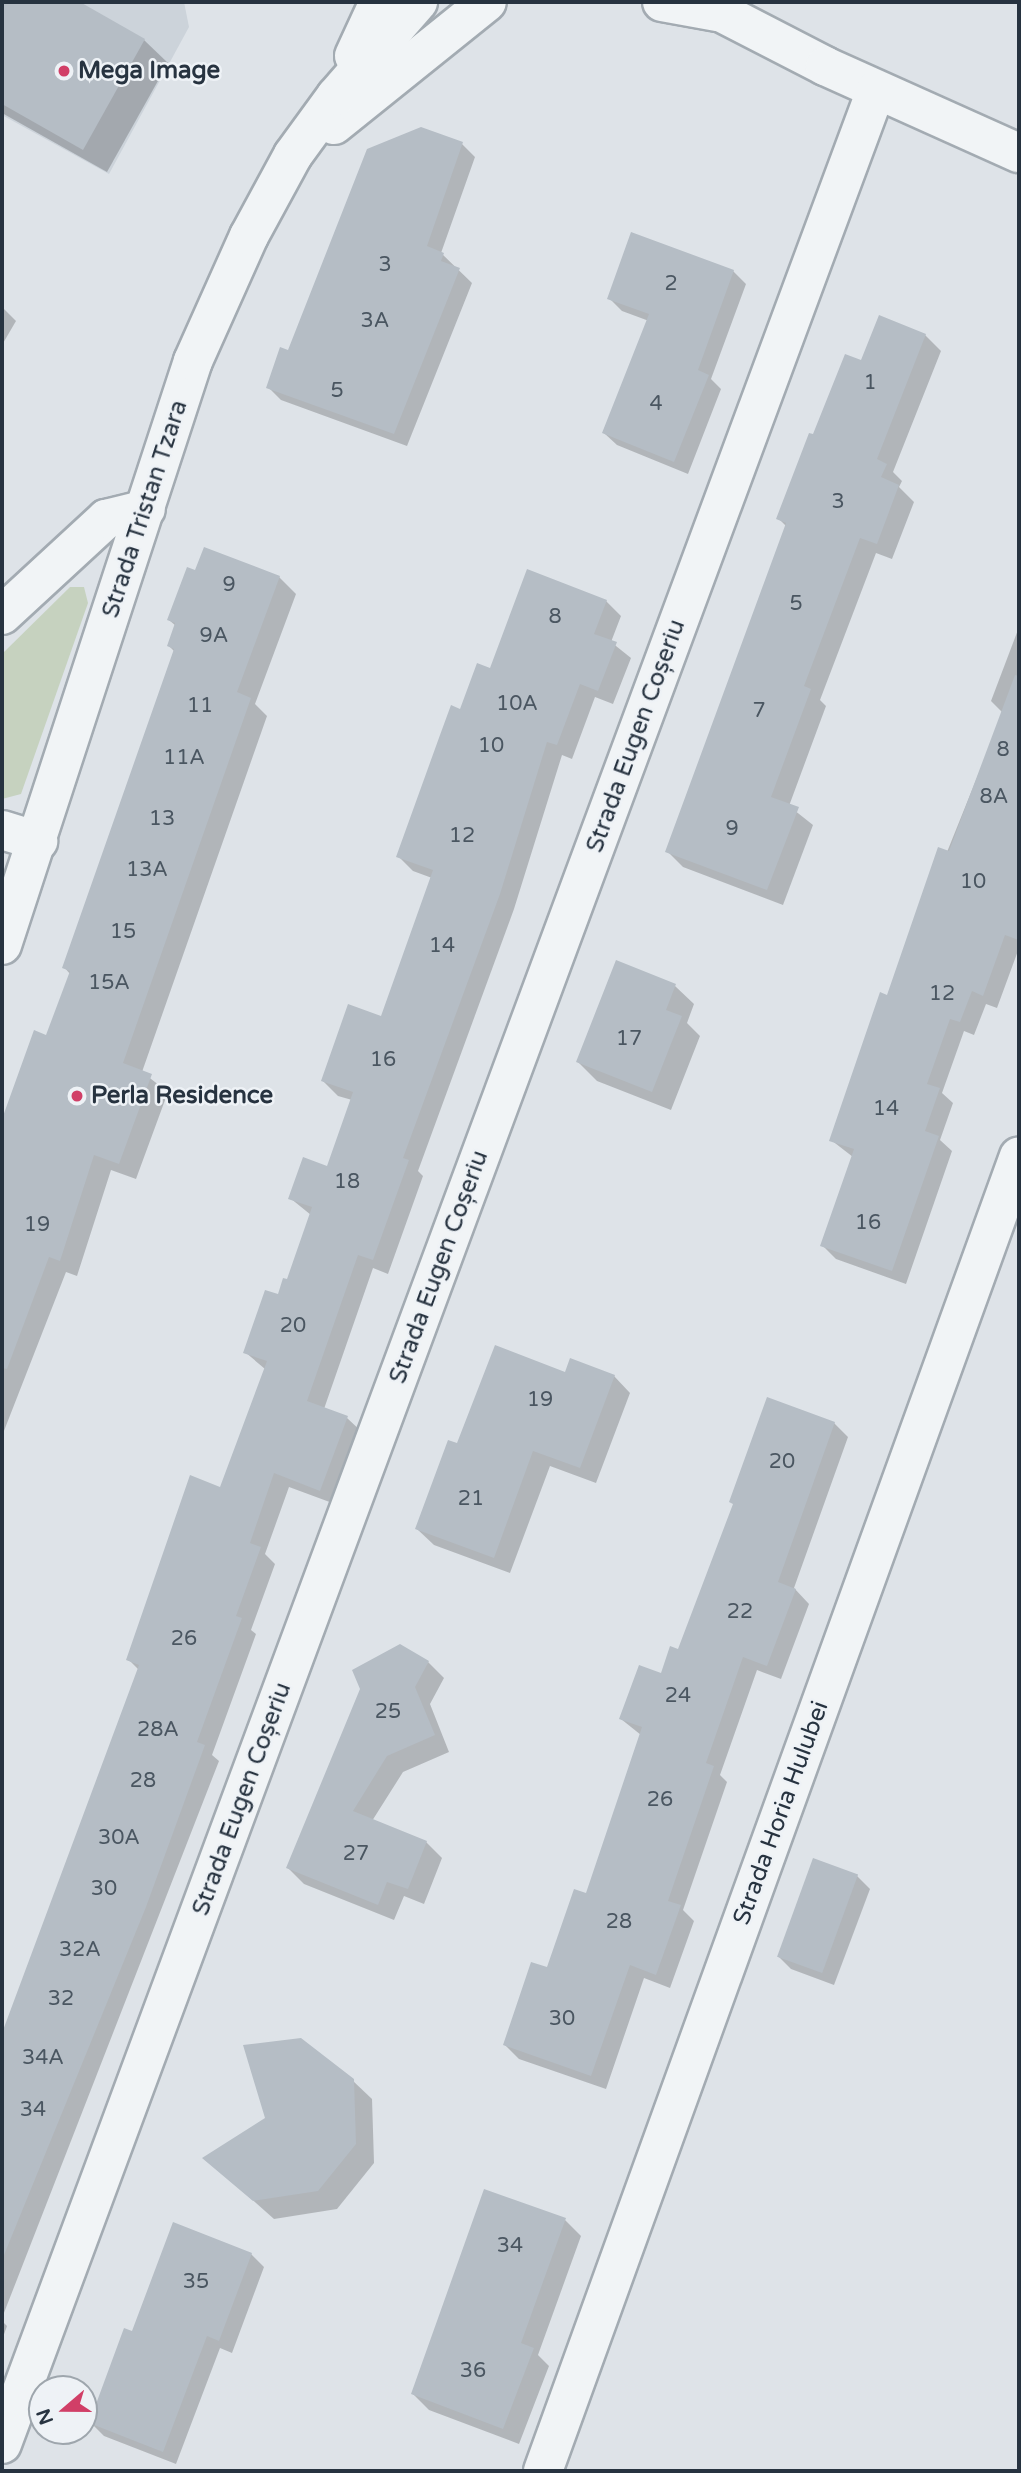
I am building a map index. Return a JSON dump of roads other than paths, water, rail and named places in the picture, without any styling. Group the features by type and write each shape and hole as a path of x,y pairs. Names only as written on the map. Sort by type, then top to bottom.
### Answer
{"street":[{"name":"Strada Tristan Tzara","path":"336,96 379,2"},
{"name":"Strada Tristan Tzara","path":"2,944 38,841 193,361 249,236 293,155 336,96 418,2"},
{"path":"293,155 487,2"},
{"path":"662,2 709,5 876,90 1019,153"},
{"name":"Strada Eugen Coșeriu","path":"2,2445 876,90"},
{"path":"2,615 106,519 146,509"},
{"path":"2,830 38,841"},
{"name":"Strada Horia Hulubei","path":"543,2471 1019,1156"}],"place":[{"name":"Mega Image","path":"64,71"},
{"name":"Perla Residence","path":"77,1096"}]}
